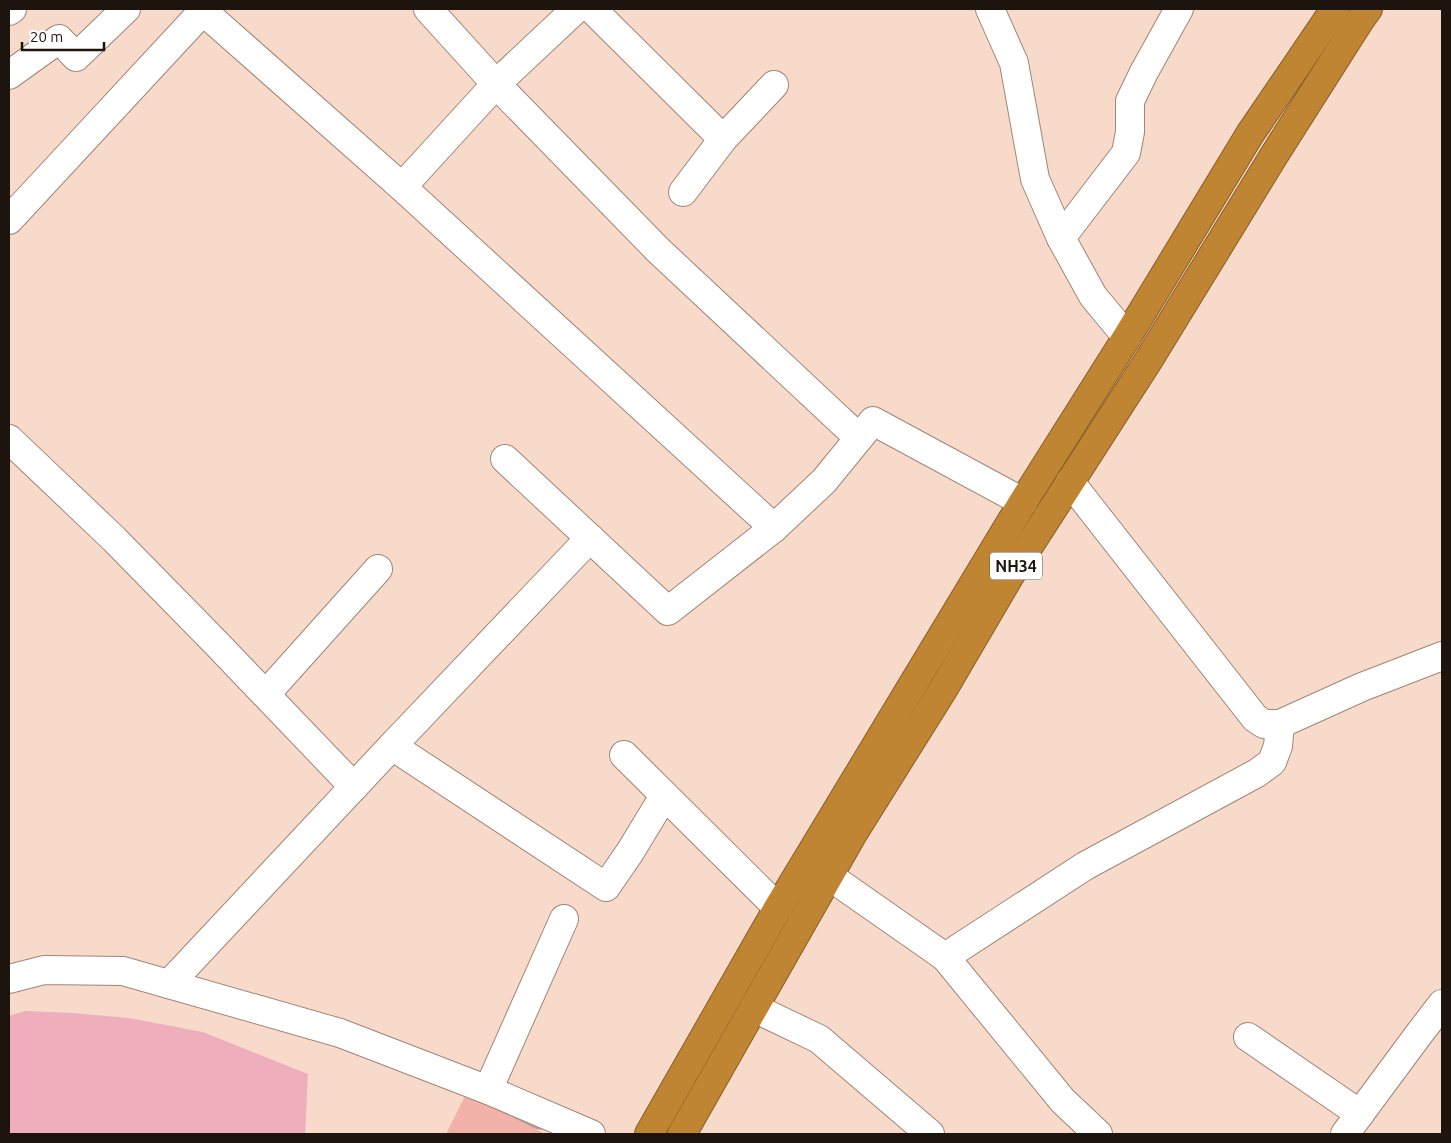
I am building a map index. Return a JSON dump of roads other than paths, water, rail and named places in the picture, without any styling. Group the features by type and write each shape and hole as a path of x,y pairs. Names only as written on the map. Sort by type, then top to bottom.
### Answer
{"highway":[{"name":"NH34","path":"649,1134 778,908 1023,502 1127,337 1250,134 1335,9"},
{"name":"NH34","path":"682,1134 852,835 977,634 1009,577 1148,361 1273,157 1368,9"}],"street":[{"path":"9,75 59,39 76,57 126,9"},
{"path":"428,9 496,84 658,250 859,438"},
{"path":"402,187 496,84 576,9"},
{"path":"592,9 723,139"},
{"path":"990,9 1014,63 1035,179 1061,238 1093,296 1127,337"},
{"path":"1061,238 1126,153 1130,132 1130,101 1179,9"},
{"path":"9,220 202,10 402,187 774,528"},
{"path":"683,192 723,139 774,85"},
{"path":"505,459 668,611 774,528 824,481 873,421 1023,502"},
{"path":"9,439 114,539 218,644 354,787"},
{"path":"1070,482 1255,718 1264,724 1280,724 1362,687 1442,656"},
{"path":"169,984 590,538"},
{"path":"266,694 378,569"},
{"path":"945,957 1085,866 1272,762 1278,746 1280,724"},
{"path":"392,746 606,887 664,796"},
{"path":"624,755 778,908"},
{"path":"829,876 945,957 1063,1101 1098,1134"},
{"path":"488,1090 564,919"},
{"path":"9,979 44,970 124,972 340,1033 488,1090 591,1134"},
{"path":"1248,1037 1352,1124 1442,1004"},
{"path":"754,1008 819,1039 930,1134"}]}
